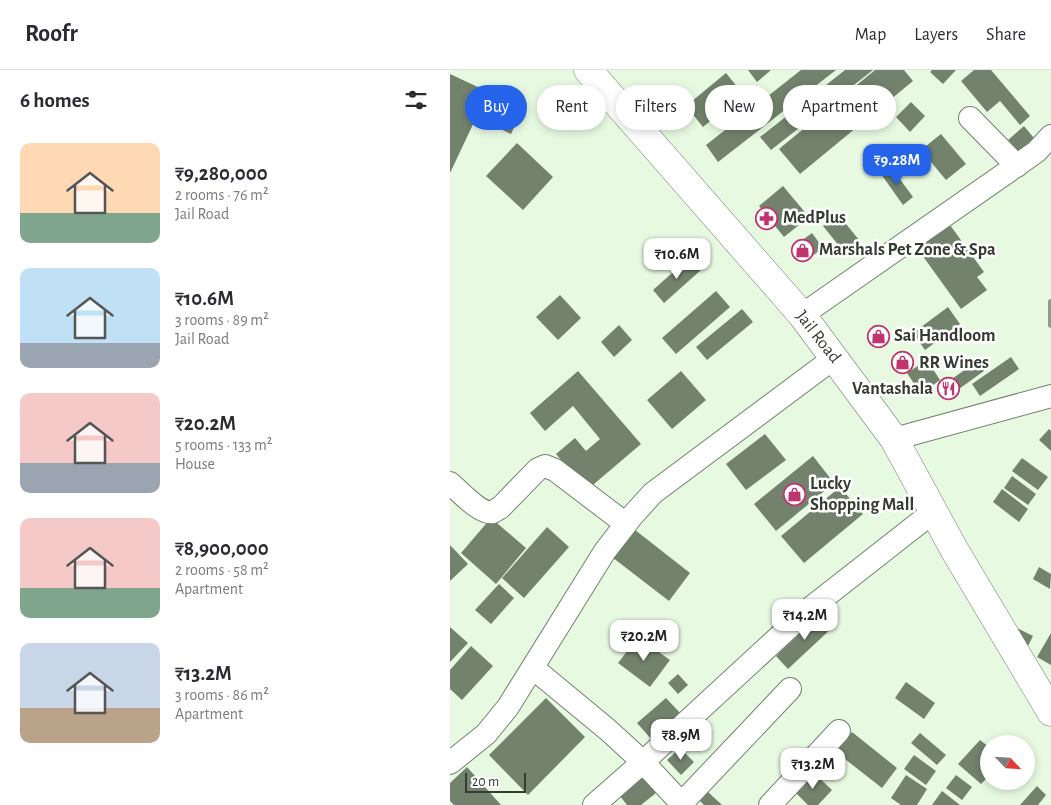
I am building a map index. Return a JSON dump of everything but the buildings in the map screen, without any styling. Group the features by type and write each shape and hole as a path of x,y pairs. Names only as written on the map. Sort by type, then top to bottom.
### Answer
{"street":[{"name":"Jail Road","path":"588,70 802,315 894,439 983,599 1051,712"},
{"path":"970,118 1017,166"},
{"path":"802,315 1017,166 1036,152 1051,136"},
{"path":"450,764 486,734 508,707 605,551 653,493 834,358"},
{"path":"894,439 1051,396"},
{"path":"450,483 485,512 492,512 500,508 538,469 545,466 555,470 626,524"},
{"path":"594,805 808,610 933,512"},
{"path":"532,668 608,730 643,762 681,804 790,689"},
{"path":"770,805 839,731"}],"waterway":[{"path":"1051,302 1051,325"}],"place":[{"name":"MedPlus","path":"767,218"},
{"name":"Marshals Pet Zone & Spa","path":"803,250"},
{"name":"Sai Handloom","path":"878,336"},
{"name":"RR Wines","path":"903,363"},
{"name":"Vantashala","path":"949,389"},
{"name":"Lucky Shopping Mall","path":"794,494"}]}
